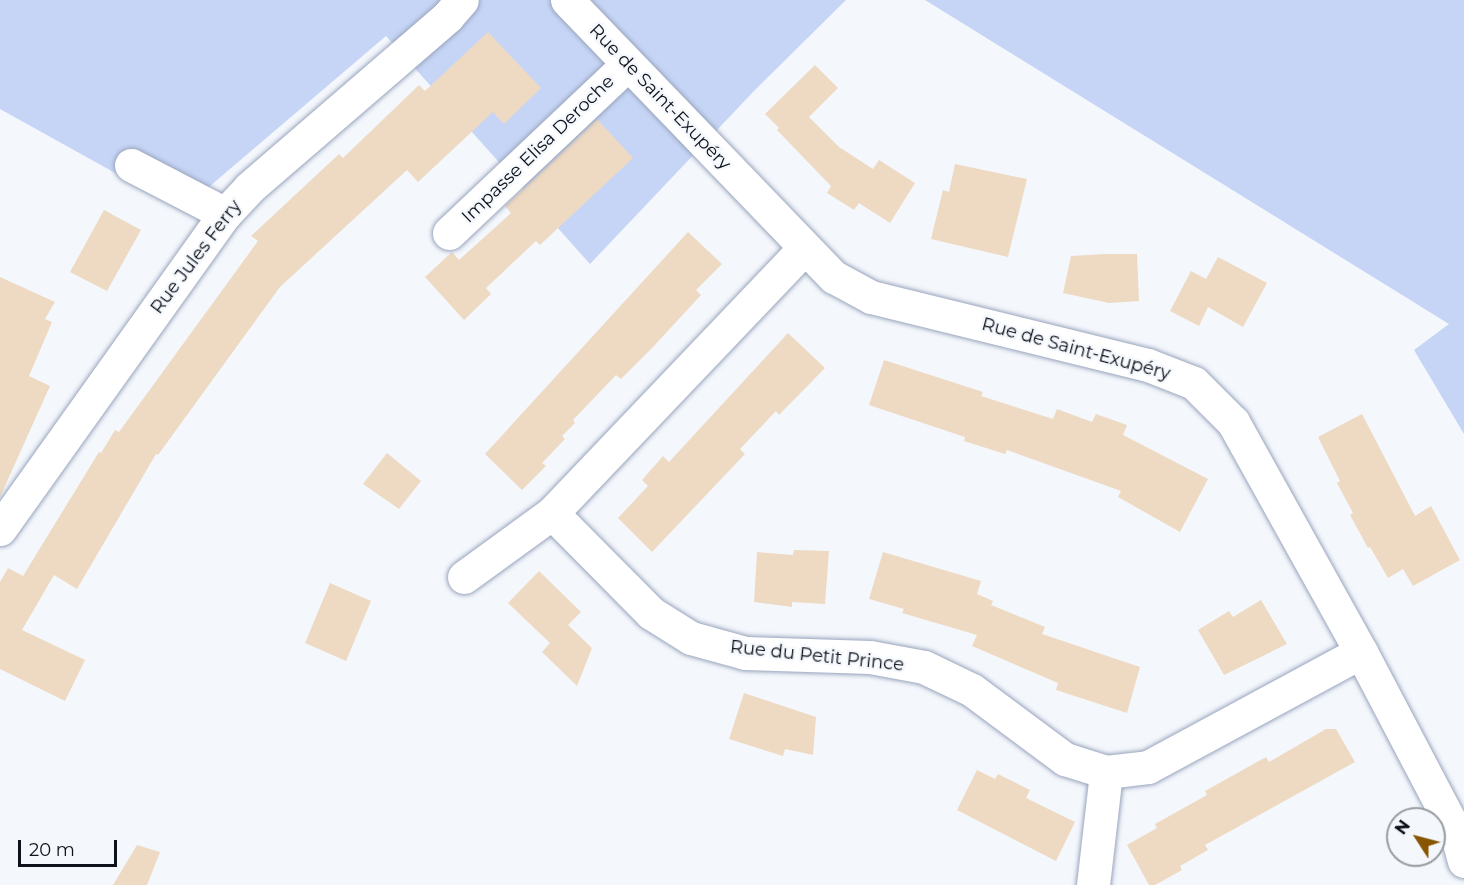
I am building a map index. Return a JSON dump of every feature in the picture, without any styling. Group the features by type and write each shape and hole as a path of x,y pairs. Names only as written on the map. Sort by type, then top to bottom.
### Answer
{"street":[{"name":"Rue Jules Ferry","path":"0,529 225,214 249,188 448,16 462,0"},
{"name":"Rue de Saint-Exupéry","path":"567,0 834,277 871,297 1148,365 1194,382 1233,422 1361,652 1457,835 1464,861"},
{"name":"Impasse Elisa Deroche","path":"449,233 628,64"},
{"path":"131,165 225,214"},
{"path":"464,576 552,513 804,248"},
{"name":"Rue du Petit Prince","path":"552,513 651,613 691,638 745,653 870,657 924,667 972,690 1065,759 1106,772 1148,767 1361,652"},
{"path":"1094,885 1106,772"}],"shaded area":[{"path":"0,0 846,0 754,91 590,264 386,36 203,192 117,174 0,109"},
{"path":"925,0 1464,0 1464,434 1414,350 1449,324"}],"building":[{"path":"488,32 541,88 504,124 493,112 418,182 407,170 280,287 158,455 156,454 77,589 54,575 22,630 85,660 65,701 0,669 0,582 8,568 23,576 99,452 101,453 115,430 119,432 258,241 251,236 339,154 343,158 419,85 425,91"},
{"path":"815,65 838,88 809,117 839,147 873,169 879,160 915,183 890,223 859,203 854,210 827,193 831,186 777,130 779,128 765,114"},
{"path":"597,119 633,158 540,245 536,241 486,288 491,294 464,320 425,277 452,252 459,260 511,213 505,206"},
{"path":"955,164 1027,179 1008,257 931,239 943,190 949,192"},
{"path":"104,210 141,230 107,291 70,272"},
{"path":"688,232 722,264 696,290 701,295 653,347 621,379 616,375 573,420 575,423 562,436 565,439 542,463 546,466 522,490 485,454"},
{"path":"1137,254 1139,301 1109,303 1063,293 1071,256"},
{"path":"1218,257 1267,283 1243,327 1208,307 1199,326 1170,311 1191,271 1206,279"},
{"path":"0,277 55,302 45,319 52,322 29,376 50,386 0,497"},
{"path":"788,333 825,368 779,415 776,411 740,449 745,454 652,552 618,518 648,486 642,480 663,456 669,462"},
{"path":"884,360 983,392 981,396 1053,419 1057,409 1092,422 1096,414 1127,425 1123,435 1208,479 1180,532 1118,497 1121,491 1007,450 1005,454 964,441 965,437 869,405"},
{"path":"1362,414 1415,516 1431,506 1460,560 1413,586 1403,569 1388,578 1370,547 1368,548 1350,515 1353,513 1337,483 1340,481 1318,437"},
{"path":"387,453 421,481 399,509 363,484"},
{"path":"794,550 829,551 825,604 792,602 792,607 754,602 757,552 793,555"},
{"path":"883,552 981,581 977,594 993,601 991,605 1045,627 1042,634 1140,667 1127,713 1056,690 1058,683 972,646 977,635 902,613 904,609 869,599"},
{"path":"539,571 581,612 568,625 592,648 577,686 542,652 550,643 508,603"},
{"path":"330,583 371,601 346,661 305,643"},
{"path":"1261,600 1287,644 1224,675 1198,630 1229,611 1233,617"},
{"path":"744,693 816,717 813,755 785,749 783,756 729,739"},
{"path":"1326,729 1336,729 1355,762 1205,845 1208,850 1180,866 1182,870 1155,885 1149,885 1127,845 1157,828 1155,824 1207,795 1205,791 1266,757 1269,762"},
{"path":"977,770 995,779 998,774 1030,790 1026,798 1075,822 1056,861 957,810"},
{"path":"137,845 160,852 147,885 113,885"}]}
